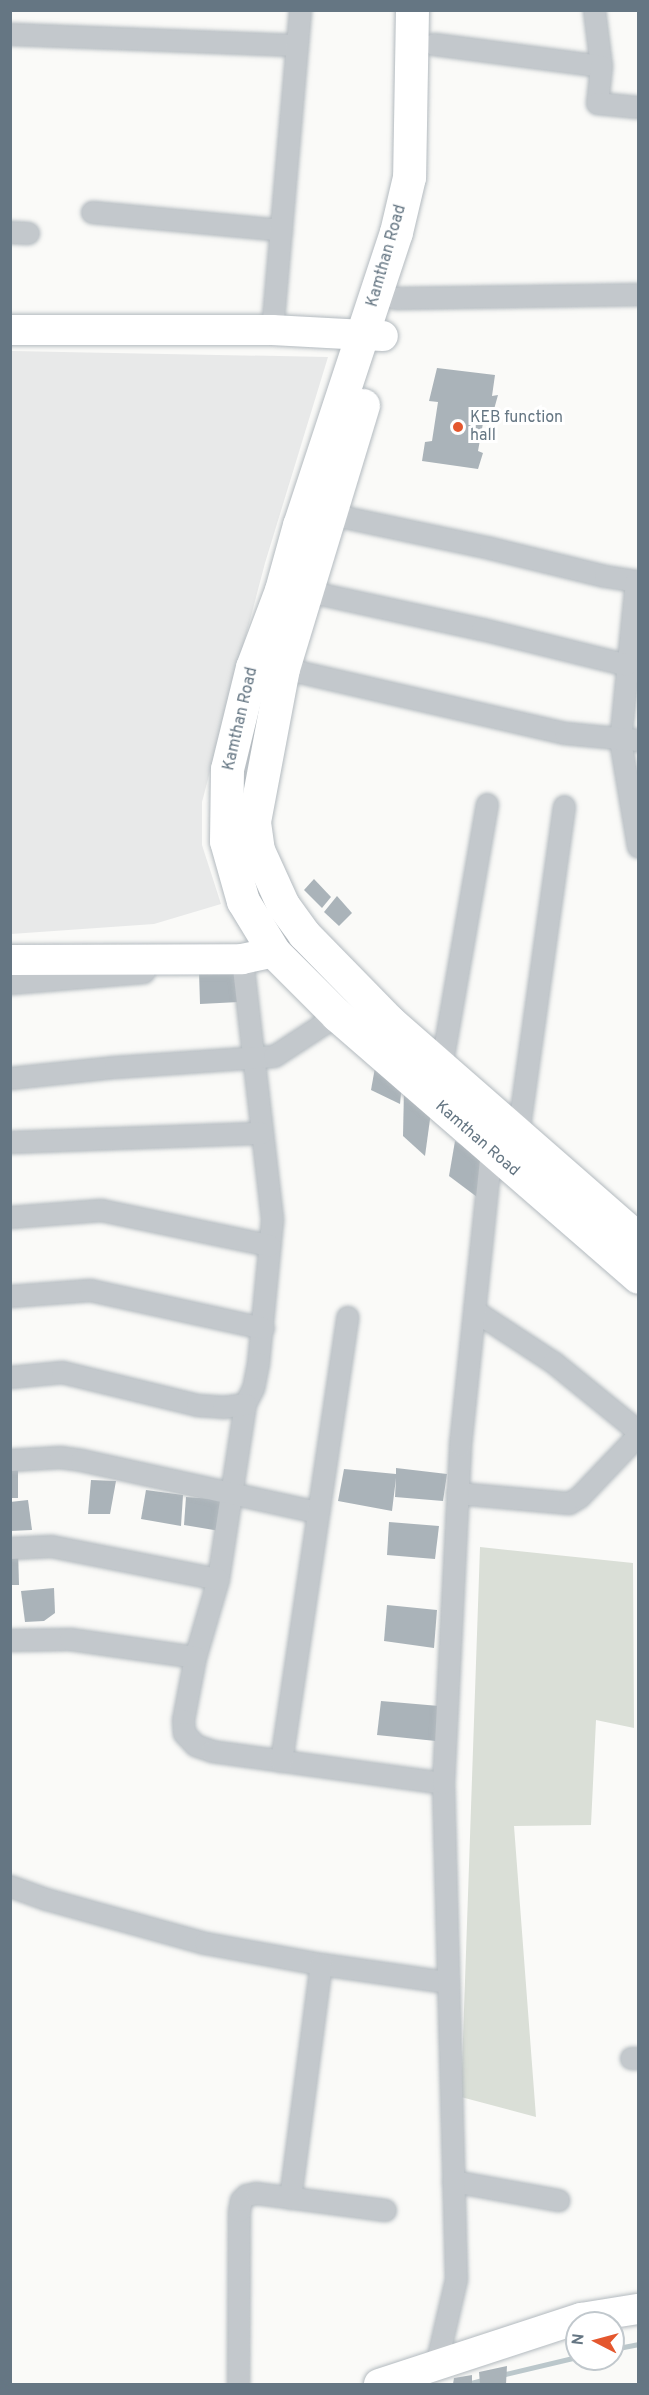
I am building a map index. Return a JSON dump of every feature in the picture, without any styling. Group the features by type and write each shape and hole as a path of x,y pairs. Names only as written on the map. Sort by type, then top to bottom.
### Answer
{"main road":[{"name":"Kamthan Road","path":"412,10 409,177 330,514 283,668 254,822 258,850 282,905 304,934 390,1022 639,1239"},
{"name":"Kamthan Road","path":"433,10 430,165 416,234 395,298 374,334 300,525 281,590 252,667 227,769 226,841 243,901 274,952 337,1015 491,1151 639,1277"},
{"path":"243,901 270,882"}],"street":[{"path":"272,330 300,10"},
{"path":"594,10 601,66 597,103 639,107"},
{"path":"10,34 297,45"},
{"path":"434,44 601,66"},
{"path":"92,212 281,230"},
{"path":"395,298 639,294"},
{"path":"10,330 272,330 374,334"},
{"path":"330,514 490,548 605,576 638,574 627,665 629,740 639,846"},
{"path":"306,591 483,629 627,665"},
{"path":"283,668 565,733 629,740"},
{"path":"441,1066 487,804"},
{"path":"518,1133 564,806"},
{"path":"10,983 242,961 274,952"},
{"path":"10,960 242,961"},
{"path":"242,961 272,1220 263,1328 253,1388 245,1404 218,1579 195,1657 183,1720 184,1733 195,1745 212,1751 443,1783"},
{"path":"10,1078 115,1067 274,1056 337,1015"},
{"path":"422,2374 456,2279 443,1783 460,1445 494,1112"},
{"path":"10,1142 261,1133"},
{"path":"10,1217 101,1210 269,1245"},
{"path":"10,1296 90,1290 263,1328"},
{"path":"457,1493 569,1503 579,1497 639,1433 553,1362 475,1311"},
{"path":"281,1761 347,1317"},
{"path":"10,1377 62,1372 196,1405 223,1407 245,1404"},
{"path":"10,1460 60,1457 81,1460 318,1512"},
{"path":"10,1548 51,1546 218,1579"},
{"path":"10,1640 70,1639 195,1657"},
{"path":"10,1886 46,1899 178,1937 321,1964 448,1982"},
{"path":"290,2198 321,1964"},
{"path":"453,2181 558,2200"},
{"path":"238,2385 241,2200 246,2195 256,2193 386,2210"},
{"path":"380,2385 422,2374 581,2319 639,2309"}],"shaded area":[{"path":"11,351 328,357 265,563 202,802 202,845 221,904 154,924 11,934"},
{"path":"480,1547 633,1563 634,1728 596,1720 591,1825 514,1826 536,2117 461,2097"}],"building":[{"name":"KEB function hall","path":"437,368 495,375 492,396 498,395 493,413 485,412 478,451 483,453 478,469 422,461 425,442 432,441 438,402 429,401"},
{"path":"314,879 331,897 322,908 304,890"},
{"path":"337,896 352,913 339,926 324,912"},
{"path":"234,967 239,1002 200,1004 199,971"},
{"path":"376,1062 402,1083 400,1104 371,1090"},
{"path":"404,1089 431,1112 425,1156 403,1136"},
{"path":"455,1141 484,1159 477,1197 449,1176"},
{"path":"18,1463 18,1498 10,1498 10,1464"},
{"path":"396,1468 447,1474 443,1501 395,1497 396,1478 392,1511 338,1501 344,1469 396,1474"},
{"path":"91,1480 116,1481 110,1514 88,1514"},
{"path":"146,1490 183,1495 181,1526 141,1519"},
{"path":"186,1497 225,1500 220,1531 184,1525"},
{"path":"28,1500 32,1530 10,1531 10,1502"},
{"path":"389,1522 439,1526 435,1559 387,1555"},
{"path":"10,1549 18,1549 19,1585 10,1585"},
{"path":"54,1588 55,1613 44,1621 25,1622 21,1591"},
{"path":"387,1605 437,1610 434,1648 384,1641"},
{"path":"381,1701 439,1706 436,1741 377,1735"},
{"path":"507,2366 506,2384 480,2384 479,2372"},
{"path":"472,2375 472,2384 453,2384 454,2378"}],"waterway":[{"path":"625,2347 638,2344"},
{"path":"501,2375 565,2360"},
{"path":"467,2384 486,2379"}],"place":[{"name":"KEB function hall","path":"458,427"}]}
